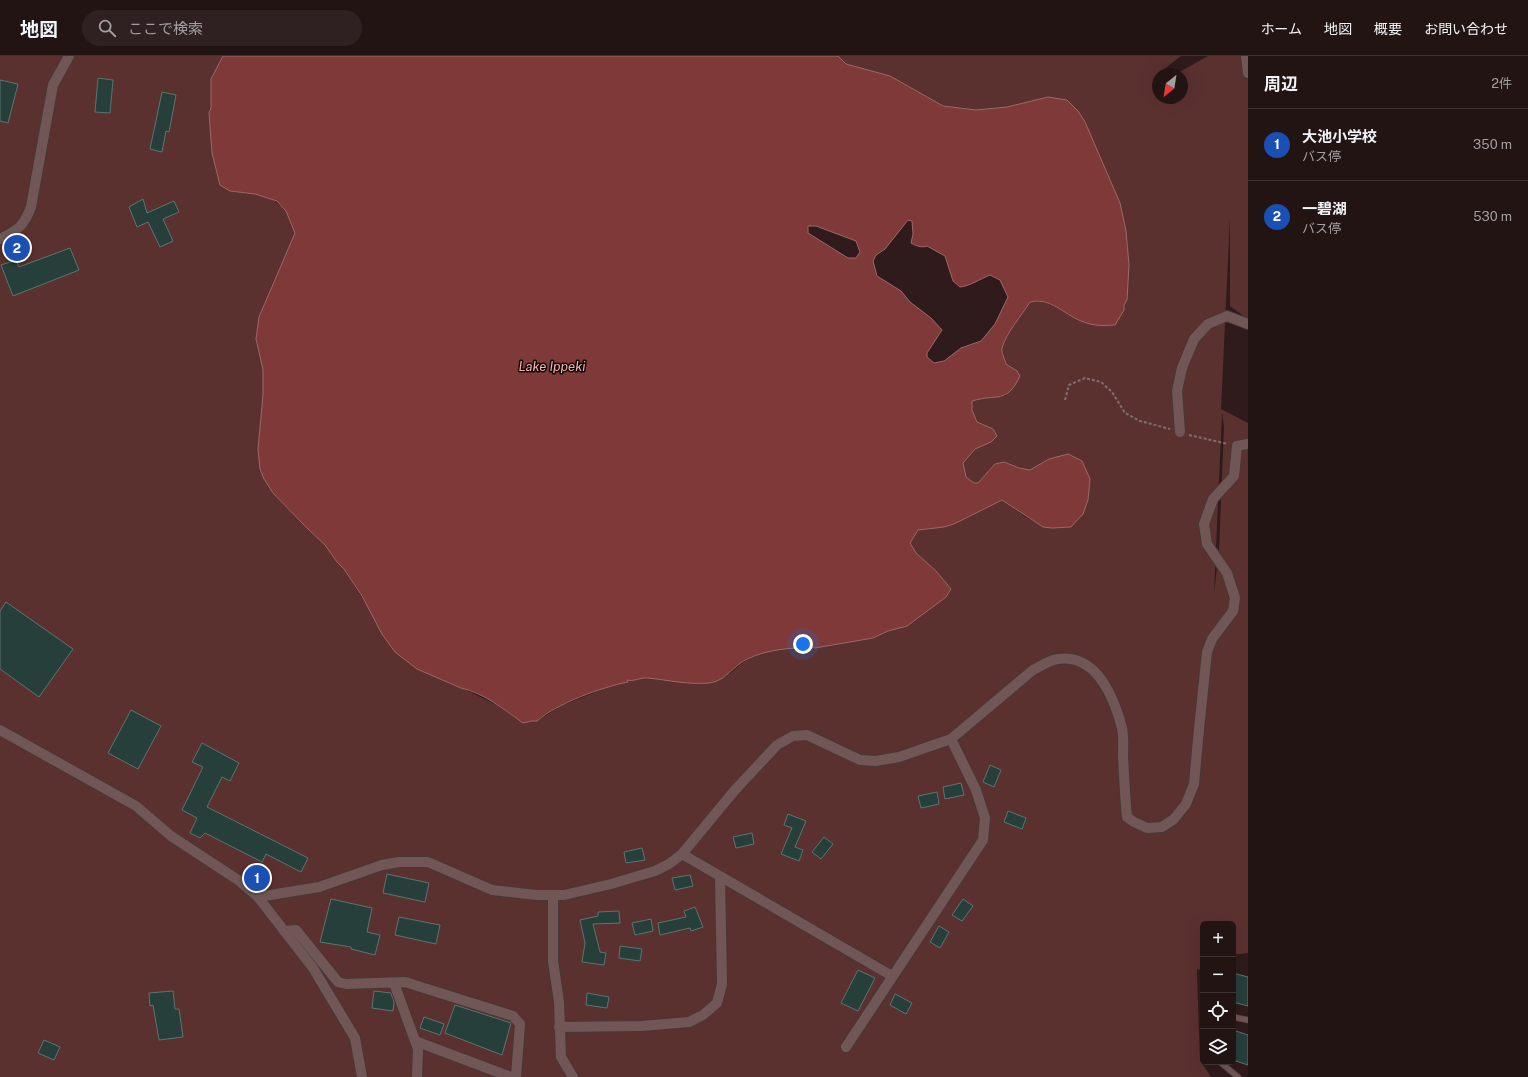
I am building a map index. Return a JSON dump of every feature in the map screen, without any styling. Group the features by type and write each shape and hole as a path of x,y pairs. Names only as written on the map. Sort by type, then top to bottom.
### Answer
{"street":[{"path":"0,239 14,232 26,221 31,207 53,85 69,56"},
{"path":"1246,56 1248,73"},
{"path":"1180,432 1177,391 1182,368 1194,339 1208,324 1227,316 1248,324"},
{"path":"258,897 319,887 382,865 399,862 428,862 492,890 536,895 564,895 611,884 655,870 669,864 682,854 735,790 777,745 793,736 807,735 860,760 876,761 899,757 951,739 1033,670 1048,662 1058,659 1074,659 1082,662 1101,678 1113,700 1122,730 1127,817 1147,828 1162,827 1174,819 1186,804 1194,784 1198,729 1207,652 1212,639 1234,611 1235,598 1227,573 1207,544 1204,524 1213,499 1234,476 1237,446 1248,444"},
{"path":"0,730 136,806 171,836 238,880 258,897 313,968 355,1038 362,1077"},
{"path":"846,1047 983,840 985,818 978,797 951,739"},
{"path":"682,854 892,976"},
{"path":"559,1027 642,1026 689,1022 703,1015 717,1003 722,984 720,877"},
{"path":"553,895 553,961 559,1002 561,1057 573,1077"},
{"path":"284,931 296,930 338,982 346,984 405,982 513,1016 520,1024 516,1077"},
{"path":"394,983 418,1049 417,1077"},
{"path":"415,1041 511,1077"}],"lane":[{"path":"1236,1018 1248,1020"},
{"path":"1224,1065 1238,1077"}],"path":[{"path":"1065,400 1069,385 1085,378 1101,382 1112,392 1125,414 1140,421 1237,446"}],"shaded area":[{"path":"0,56 223,56 211,79 211,108 230,191 267,197 280,204 288,214 295,233 259,317 256,340 263,370 263,395 259,442 273,493 325,545 344,569 371,612 456,685 499,706 523,723 537,721 561,706 615,684 627,682 626,680 647,677 675,681 701,682 720,679 727,676 745,661 761,653 787,648 815,648 873,638 915,619 946,597 951,589 936,571 916,553 910,543 918,530 944,527 954,524 1002,500 1038,524 1052,528 1049,459 1030,470 1019,468 1004,462 995,464 978,483 974,483 966,477 963,463 975,449 991,442 993,429 977,422 972,410 972,401 1006,396 1017,371 1006,364 1002,348 1011,330 1030,302 1037,301 1050,304 1081,321 1124,310 1124,305 1127,300 1120,203 1068,100 1048,97 1007,107 976,110 943,106 890,76 846,64 838,56 1181,56 1165,68 1152,68 1152,104 1188,104 1188,68 1187,68 1208,56 1248,56 1248,319 1230,306 1230,217 1221,409 1248,423 1248,953 1236,955 1236,921 1200,921 1200,970 1197,969 1200,1065 1203,1065 1211,1077 0,1077","holes":["1222,412 1224,427 1219,550 1214,593"]}],"water":[{"name":"Lake Ippeki","path":"223,56 838,56 846,64 890,76 943,106 976,110 1007,107 1048,97 1067,100 1078,111 1085,122 1120,203 1126,231 1129,265 1127,300 1124,305 1124,310 1115,325 1106,326 1085,323 1051,304 1037,301 1030,302 1011,330 1002,348 1006,364 1017,371 1020,376 1015,385 1006,395 972,401 972,410 977,422 993,429 997,436 991,442 975,449 963,463 966,477 974,483 978,483 995,464 1004,462 1019,468 1030,470 1049,459 1068,454 1082,461 1090,479 1088,500 1083,514 1071,527 1043,527 1002,500 954,524 944,527 918,530 910,543 916,553 936,571 951,589 946,597 907,626 888,631 873,638 815,648 788,649 763,653 742,662 715,682 686,683 645,678 627,680 628,682 617,684 580,697 556,708 537,721 523,723 486,698 417,669 395,652 382,634 362,596 344,569 325,545 273,493 264,479 260,469 258,449 263,395 263,370 256,339 259,317 295,233 286,211 277,201 255,194 230,191 220,185 212,153 209,113 211,108 211,79","holes":["908,220 912,221 913,234 911,243 923,247 927,246 945,256 953,281 960,287 971,284 990,275 1000,280 1008,297 995,324 981,341 961,348 944,361 934,363 927,357 927,353 942,330 931,318 910,302 901,291 877,276 873,261 876,255 885,249","808,226 816,226 856,241 860,252 856,258 848,258 808,233"]}],"building":[{"path":"98,78 113,80 110,113 95,112"},
{"path":"0,80 18,84 8,123 0,121"},
{"path":"162,92 176,95 169,132 166,131 162,152 150,149"},
{"path":"143,199 147,213 174,201 179,212 163,219 173,241 160,247 148,222 137,227 129,207"},
{"path":"70,248 79,270 13,296 1,265 16,260 19,267"},
{"path":"6,602 73,649 39,697 0,669 0,611"},
{"path":"131,710 161,726 138,769 108,753"},
{"path":"202,743 239,763 230,781 222,777 207,807 308,858 301,872 266,854 262,862 205,833 200,838 190,833 197,818 182,810 203,767 192,762"},
{"path":"990,765 1001,770 994,787 983,782"},
{"path":"961,783 964,795 945,799 943,787"},
{"path":"937,792 939,804 921,808 918,796"},
{"path":"1008,811 1026,818 1022,829 1004,822"},
{"path":"788,814 806,821 795,847 803,850 799,861 781,854 792,828 784,825"},
{"path":"752,833 754,844 736,848 733,837"},
{"path":"824,837 833,844 821,859 812,852"},
{"path":"642,848 645,860 626,863 624,852"},
{"path":"387,874 429,883 425,902 383,893"},
{"path":"690,875 693,886 675,890 672,878"},
{"path":"331,899 372,908 367,932 380,935 375,955 351,949 351,947 320,942"},
{"path":"963,899 973,906 962,921 952,915"},
{"path":"695,907 703,927 691,931 690,928 660,935 658,923 686,917 684,911"},
{"path":"619,911 620,923 593,924 600,952 606,953 604,965 582,962 585,943 580,920 598,916 598,912"},
{"path":"399,917 440,925 436,944 395,935"},
{"path":"651,919 653,931 635,935 632,923"},
{"path":"939,926 949,932 940,948 930,942"},
{"path":"620,946 642,949 640,961 619,958"},
{"path":"858,970 875,978 858,1011 841,1003"},
{"path":"1236,974 1248,977 1248,1006 1236,1003"},
{"path":"173,991 175,1009 179,1009 183,1037 159,1040 153,1005 150,1006 149,993"},
{"path":"374,991 391,993 394,1002 393,1011 372,1008"},
{"path":"587,993 609,997 607,1008 586,1005"},
{"path":"895,994 912,1003 906,1014 890,1005"},
{"path":"455,1005 511,1023 502,1055 445,1033"},
{"path":"424,1017 444,1024 440,1035 420,1028"},
{"path":"1236,1031 1248,1035 1248,1065 1236,1061"},
{"path":"44,1040 60,1047 54,1060 38,1053"}],"place":[{"name":"一碧湖","path":"17,248"},
{"name":"大池小学校","path":"257,878"}]}
